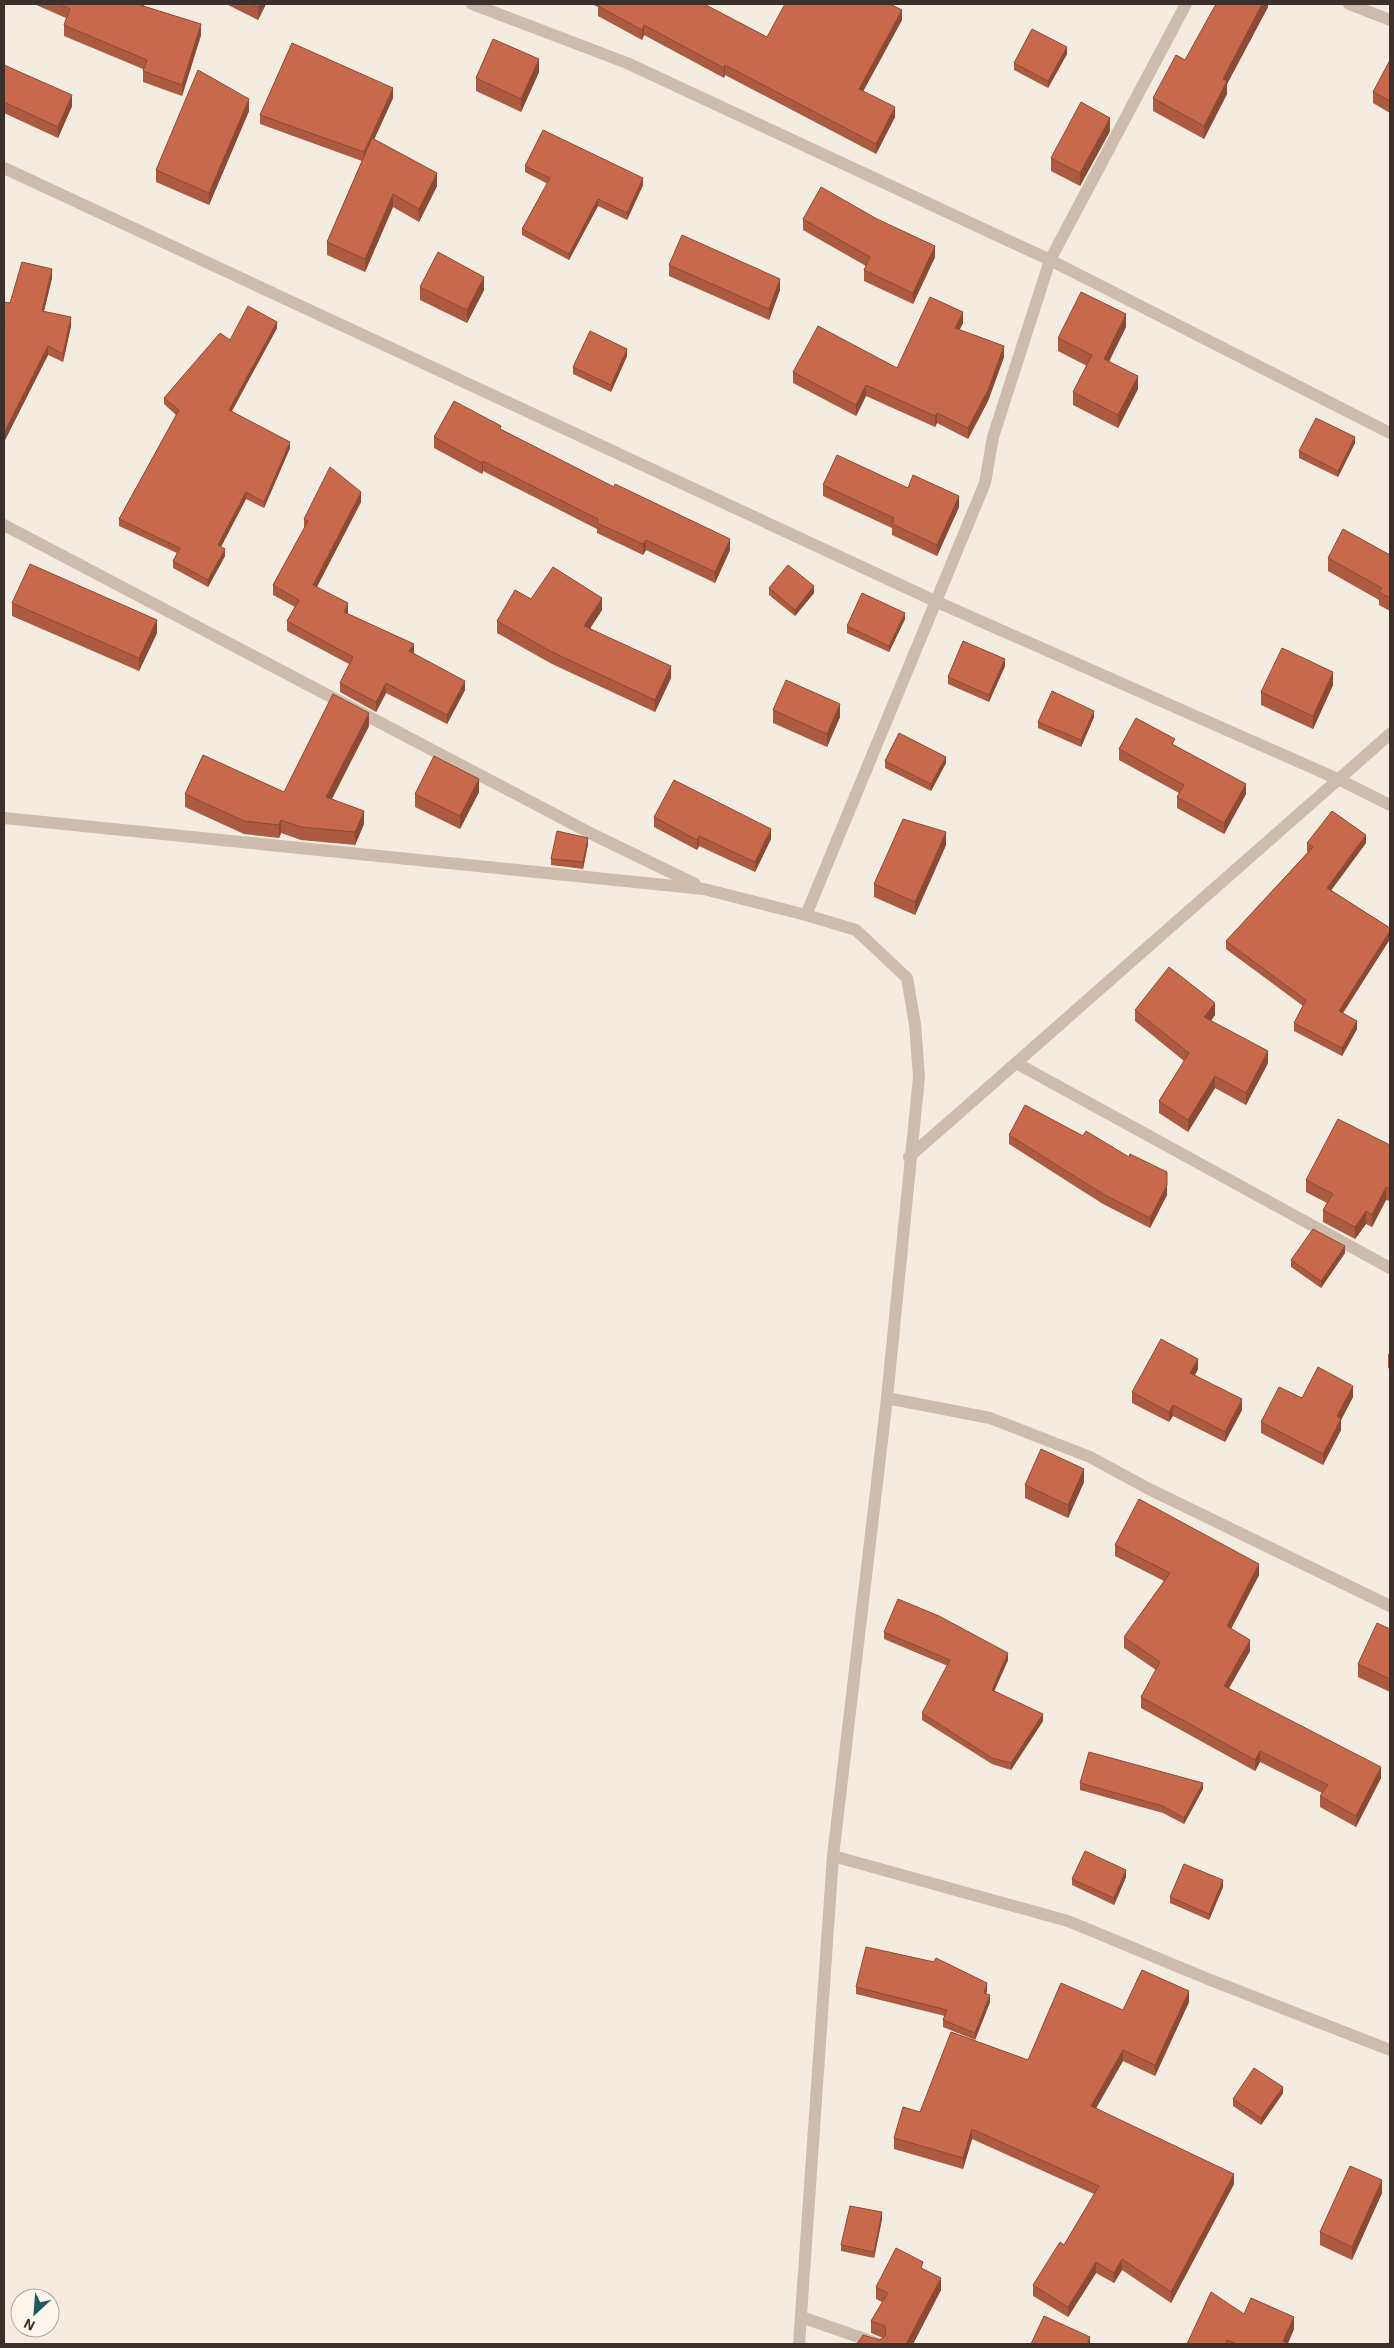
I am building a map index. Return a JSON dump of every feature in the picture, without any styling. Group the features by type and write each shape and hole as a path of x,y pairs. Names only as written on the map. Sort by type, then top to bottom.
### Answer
{"street":[{"path":"472,4 627,63 1050,260 1390,433"},
{"path":"806,915 985,483 993,437 1050,260 1186,4"},
{"path":"1349,4 1390,20"},
{"path":"4,168 935,601 1340,780 1390,805"},
{"path":"4,525 594,835 704,889"},
{"path":"910,1157 1390,734"},
{"path":"4,818 704,889 856,930 906,978 915,1024 919,1077 888,1398 833,1856 817,2063 799,2344"},
{"path":"1016,1063 1390,1268"},
{"path":"888,1398 990,1418 1090,1457 1149,1488 1390,1606"},
{"path":"833,1856 1068,1921 1208,1979 1390,2050"},
{"path":"801,2317 879,2344"}],"building":[{"path":"60,4 140,4 201,24 182,85 143,71 147,60 64,25 70,9"},
{"path":"599,4 704,4 767,37 785,4 890,4 902,10 859,89 895,107 876,144 725,65 724,68 644,25 642,30 598,6"},
{"path":"1216,4 1262,4 1223,79 1227,81 1204,126 1153,98 1176,55 1185,60"},
{"path":"1032,29 1067,47 1048,81 1014,63"},
{"path":"493,39 539,59 521,99 476,78"},
{"path":"292,43 393,88 364,152 260,115"},
{"path":"1390,60 1390,101 1373,92"},
{"path":"4,65 72,95 58,127 4,102"},
{"path":"198,70 249,99 209,193 156,170"},
{"path":"1081,102 1110,118 1080,173 1051,158"},
{"path":"543,130 643,178 627,213 598,199 569,254 522,229 550,178 525,166"},
{"path":"372,138 437,173 419,209 393,194 365,259 327,242"},
{"path":"821,187 877,219 935,246 913,293 864,270 870,257 803,219"},
{"path":"682,235 780,279 769,309 669,265"},
{"path":"438,252 484,277 467,310 420,287"},
{"path":"22,262 52,269 42,311 71,317 63,354 48,346 4,433 4,302 10,303"},
{"path":"1081,292 1126,314 1104,359 1138,376 1118,415 1073,392 1092,355 1058,338"},
{"path":"930,297 963,312 955,328 1004,346 988,390 968,428 937,413 935,416 866,385 856,405 793,372 818,326 897,368"},
{"path":"248,306 277,322 229,410 290,442 264,502 246,492 218,545 225,549 208,580 173,561 180,548 119,519 179,410 164,398 220,333 230,340"},
{"path":"590,331 627,349 611,385 573,367"},
{"path":"454,401 501,426 500,429 614,487 615,484 730,539 715,572 646,540 643,544 597,523 598,519 483,461 482,463 434,437"},
{"path":"1316,418 1355,437 1338,471 1299,451"},
{"path":"837,455 908,488 913,475 959,496 937,545 892,524 894,518 823,485"},
{"path":"330,467 361,492 313,585 348,603 344,612 414,644 409,651 465,681 447,715 386,683 376,702 340,683 353,657 287,621 299,600 273,585 308,521 304,519"},
{"path":"1343,529 1390,555 1390,598 1379,592 1382,588 1328,558"},
{"path":"30,564 157,620 139,658 12,603"},
{"path":"788,565 814,586 795,610 769,588"},
{"path":"553,567 602,598 584,626 671,666 655,700 552,652 497,621 515,590 531,599"},
{"path":"862,593 905,613 889,646 847,626"},
{"path":"963,641 1005,659 989,695 948,677"},
{"path":"1282,648 1333,672 1313,716 1261,692"},
{"path":"786,680 840,704 827,734 773,710"},
{"path":"1052,691 1094,711 1081,740 1038,722"},
{"path":"333,694 369,713 326,797 364,811 355,832 301,827 281,820 279,825 244,821 185,794 203,755 284,792"},
{"path":"1136,718 1175,739 1172,744 1246,784 1224,823 1177,797 1184,785 1119,749"},
{"path":"899,733 946,757 931,784 885,761"},
{"path":"434,756 479,779 460,816 415,794"},
{"path":"674,780 771,829 755,862 699,836 697,840 654,817"},
{"path":"1332,811 1366,835 1327,888 1390,928 1390,931 1339,1011 1357,1021 1342,1048 1294,1023 1306,1000 1226,941 1313,847 1307,843"},
{"path":"903,819 946,832 915,902 874,884"},
{"path":"557,831 588,838 583,862 551,859"},
{"path":"1169,967 1215,1003 1204,1017 1268,1051 1246,1093 1215,1076 1188,1120 1159,1101 1189,1053 1135,1010"},
{"path":"1025,1105 1083,1136 1086,1131 1129,1157 1130,1154 1167,1172 1167,1185 1150,1218 1103,1194 1009,1135"},
{"path":"1338,1119 1390,1145 1390,1189 1386,1187 1372,1215 1366,1211 1355,1227 1323,1210 1333,1194 1306,1180"},
{"path":"1313,1229 1345,1246 1321,1281 1291,1260"},
{"path":"1161,1339 1198,1359 1190,1373 1242,1399 1225,1432 1173,1405 1169,1412 1132,1392"},
{"path":"1318,1367 1353,1386 1337,1416 1341,1419 1323,1454 1261,1422 1279,1387 1302,1398"},
{"path":"1041,1449 1084,1469 1068,1505 1025,1485"},
{"path":"1139,1499 1259,1564 1227,1626 1250,1640 1224,1686 1381,1767 1356,1816 1320,1796 1328,1785 1260,1751 1255,1760 1141,1697 1160,1662 1124,1637 1170,1573 1115,1545"},
{"path":"898,1599 939,1616 1008,1653 992,1690 1043,1714 1011,1763 992,1758 922,1713 950,1660 884,1632"},
{"path":"1377,1623 1390,1629 1390,1679 1358,1664"},
{"path":"1089,1752 1203,1783 1184,1818 1163,1806 1080,1783"},
{"path":"1085,1851 1126,1870 1114,1898 1072,1879"},
{"path":"1184,1864 1223,1880 1209,1914 1170,1897"},
{"path":"866,1947 934,1962 936,1958 987,1983 984,1993 990,1995 975,2033 943,2020 947,2010 856,1987"},
{"path":"1142,1970 1189,1991 1155,2065 1123,2050 1091,2106 1234,2174 1171,2292 1122,2259 1114,2273 1096,2262 1068,2307 1033,2285 1060,2242 1064,2245 1099,2186 972,2129 963,2158 894,2138 903,2107 920,2112 951,2032 1028,2060 1061,1983 1123,2010"},
{"path":"1254,2068 1283,2087 1261,2118 1233,2099"},
{"path":"1350,2166 1382,2180 1352,2247 1320,2232"},
{"path":"850,2206 882,2212 874,2252 841,2245"},
{"path":"896,2248 923,2262 921,2268 941,2278 906,2344 857,2344 863,2335 880,2340 886,2335 885,2326 871,2321 888,2293 876,2287"},
{"path":"1211,2292 1244,2314 1251,2298 1294,2317 1283,2341 1288,2344 1237,2344 1227,2340 1225,2344 1187,2344"},
{"path":"1044,2316 1090,2337 1087,2344 1031,2344"}]}
